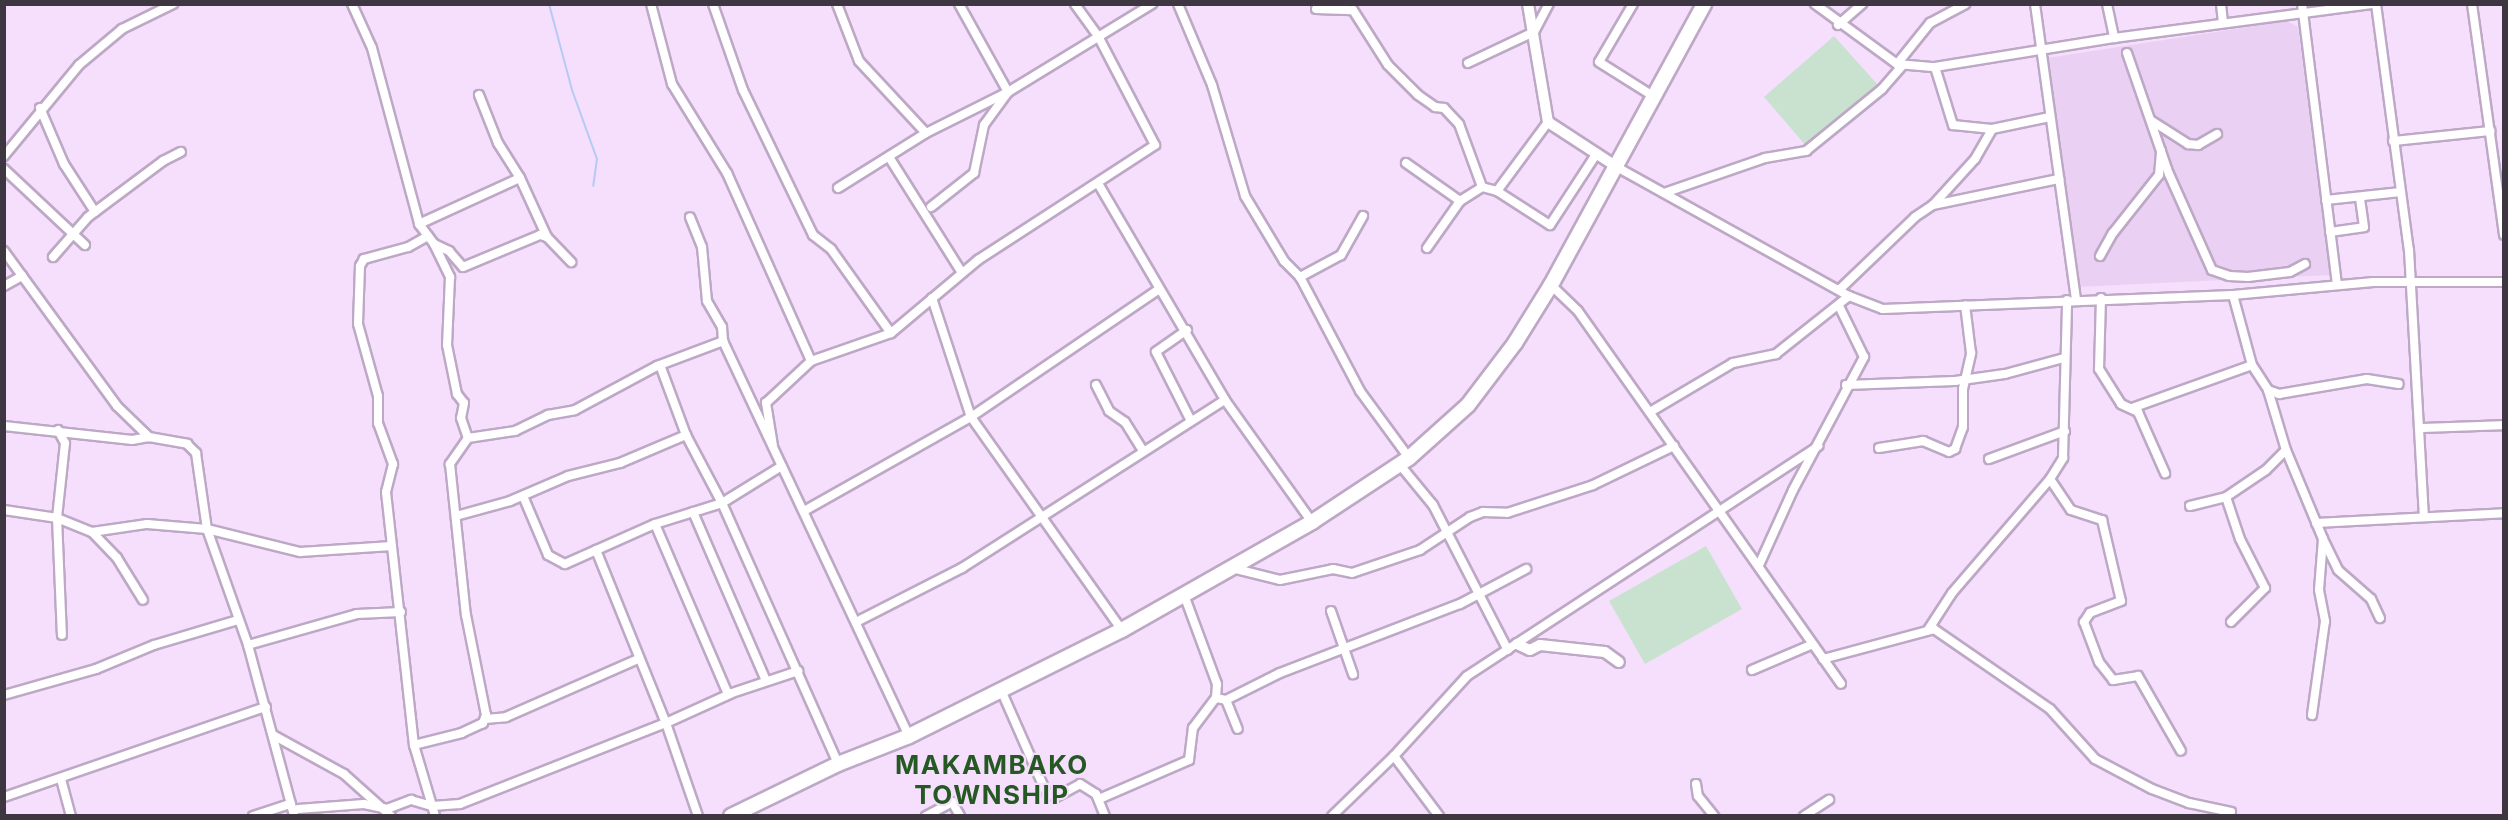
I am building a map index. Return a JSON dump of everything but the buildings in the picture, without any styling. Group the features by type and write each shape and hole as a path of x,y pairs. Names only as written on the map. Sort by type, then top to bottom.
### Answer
{"highway":[{"path":"733,815 838,764 909,736 1122,630 1312,522 1405,462 1468,405 1515,343 1551,285 1614,165 1704,4"}],"street":[{"path":"4,156 40,108 79,65 122,29 173,4"},
{"path":"352,4 372,48 419,224 434,244 450,277 447,345 457,394 464,404 461,418 468,438"},
{"path":"651,4 672,84 727,173 811,361"},
{"path":"713,4 743,90 813,235 831,249 891,333"},
{"path":"837,4 859,61 926,133"},
{"path":"959,4 1008,92"},
{"path":"773,446 766,403 811,361 891,333 962,273 1155,146 1098,36 1075,4"},
{"path":"838,188 926,133 1008,92 1152,4"},
{"path":"1178,4 1212,85 1245,196 1284,261 1300,277 1360,392 1449,531 1478,593 1512,647 1530,650 1540,645 1605,652 1619,662"},
{"path":"1497,191 1548,122 1528,4"},
{"path":"1468,63 1534,32 1549,4"},
{"path":"1633,4 1599,62 1653,96"},
{"path":"1815,4 1838,25 1900,65 1935,67 2114,38 2223,23 2304,16 2374,4 2401,192 2411,282 2424,516"},
{"path":"1838,25 1863,4"},
{"path":"1664,193 1764,158 1806,151 1882,89 1930,23 1965,4"},
{"path":"2035,4 2076,300"},
{"path":"2107,4 2114,38"},
{"path":"2221,4 2223,23"},
{"path":"2302,4 2337,284"},
{"path":"2472,4 2504,235"},
{"path":"1316,9 1353,10 1388,64 1418,95 1443,108 1459,124 1482,187"},
{"path":"2127,53 2189,222 2212,270 2229,276 2248,277 2290,272 2305,264"},
{"path":"1935,67 1953,125 1992,129 2050,117"},
{"path":"931,207 974,173 984,125 1008,92"},
{"path":"479,95 498,143 520,178 547,237 571,262"},
{"path":"40,108 64,164 95,212"},
{"path":"2151,120 2188,144 2198,145 2217,134"},
{"path":"1548,122 1614,165 1664,193 1849,296 1883,309 2101,298 2233,295 2337,284 2504,282"},
{"path":"1839,290 1915,217 1933,205 1975,159 1992,129"},
{"path":"2393,141 2490,131"},
{"path":"2100,256 2113,234 2159,175 2161,146"},
{"path":"53,257 72,234 95,212 163,160 181,152"},
{"path":"1427,248 1460,201 1482,187 1497,191 1550,225 1597,153"},
{"path":"889,157 962,273"},
{"path":"1406,163 1460,201"},
{"path":"4,169 85,245"},
{"path":"419,224 520,178"},
{"path":"1933,205 2059,179"},
{"path":"1099,185 1225,400 1312,522"},
{"path":"2326,200 2401,192"},
{"path":"2330,232 2364,227 2360,197"},
{"path":"1300,277 1341,255 1363,216"},
{"path":"690,217 702,247 707,302 722,327 723,341 909,736"},
{"path":"428,236 408,247 364,259 360,266 358,324 378,396 378,423 393,464 386,492 414,745 435,816"},
{"path":"434,244 449,251 463,267 478,264 522,241 547,237"},
{"path":"4,251 117,406 149,437"},
{"path":"4,286 22,276"},
{"path":"1551,285 1578,311 1759,565 1840,684"},
{"path":"804,511 971,417 1160,288"},
{"path":"2233,295 2252,365 2268,390 2286,450 2323,539 2338,570 2371,598 2380,618"},
{"path":"1650,412 1733,363 1776,354 1849,296"},
{"path":"932,298 971,417 1122,630"},
{"path":"2101,298 2099,369 2121,404 2132,408 2252,365"},
{"path":"1928,630 1952,593 2050,479 2063,458 2067,300"},
{"path":"1880,448 1923,441 1952,451 1963,427 1965,378 1971,353 1965,305"},
{"path":"1759,565 1864,351 1839,306"},
{"path":"1186,330 1156,352 1191,421"},
{"path":"485,718 466,615 450,464 468,438 515,431 548,415 575,410 660,365 723,341"},
{"path":"1846,385 2005,374 2064,358"},
{"path":"660,365 686,435 723,503 838,764"},
{"path":"2268,390 2278,394 2367,380 2399,384"},
{"path":"1096,385 1109,411 1125,422 1143,451"},
{"path":"856,622 962,568 1041,514 1225,400"},
{"path":"2132,408 2165,473"},
{"path":"2419,428 2504,425"},
{"path":"4,426 58,430 132,440 149,437 187,444 196,453 207,529 248,645 294,810"},
{"path":"58,430 65,443 57,518 62,635"},
{"path":"1989,459 2065,431"},
{"path":"456,516 524,495 568,476 620,463 686,435"},
{"path":"1231,568 1280,580 1333,569 1352,573 1420,550 1483,512 1507,513 1593,484 1674,446"},
{"path":"1332,816 1394,756 1467,676 1818,446"},
{"path":"2190,506 2226,497 2266,470 2286,450"},
{"path":"524,495 548,555 565,564 655,524 723,503 782,466"},
{"path":"2050,479 2071,510 2102,520 2121,601 2090,613 2084,622 2099,662 2113,680 2138,676 2181,751"},
{"path":"2226,497 2240,539 2265,588 2231,622"},
{"path":"4,510 57,518 92,532 117,558 143,600"},
{"path":"693,512 766,681"},
{"path":"2316,523 2504,513"},
{"path":"92,532 147,524 207,529 300,552 392,546"},
{"path":"655,524 728,694"},
{"path":"2312,715 2325,621 2319,590 2323,539"},
{"path":"596,550 638,659 666,723 698,816"},
{"path":"1216,698 1226,700 1280,673 1460,604 1526,569"},
{"path":"1099,799 1190,759 1193,728 1216,698 1217,684 1184,595"},
{"path":"1331,611 1353,674"},
{"path":"248,645 357,614 401,612"},
{"path":"4,695 96,669 154,645 238,620"},
{"path":"1823,659 1935,629 1955,641 1971,658 2033,695 2102,763 2161,793 2230,812"},
{"path":"1752,669 1812,644"},
{"path":"414,745 462,733 485,718 506,717 638,659"},
{"path":"253,816 364,804 389,812 411,800 432,806 460,804 666,723 728,694 798,671"},
{"path":"1001,690 1046,792 1056,797 1080,784 1099,799 1105,816"},
{"path":"1226,700 1238,729"},
{"path":"4,797 266,706"},
{"path":"273,735 344,774 389,812"},
{"path":"1394,756 1439,816"},
{"path":"61,779 71,816"},
{"path":"1696,784 1698,796 1714,816"},
{"path":"1804,816 1830,800"},
{"path":"926,816 952,802 960,816"}],"shaded area":[{"path":"2287,21 2298,27 2330,275 2076,287 2047,58"}],"green space":[{"path":"1834,36 1878,85 1807,147 1764,97"},
{"path":"1706,546 1742,609 1645,664 1609,601"}],"waterway":[{"path":"549,4 572,90 597,159 593,186"}],"district":[{"name":"MAKAMBAKO TOWNSHIP","path":"992,780"}]}
